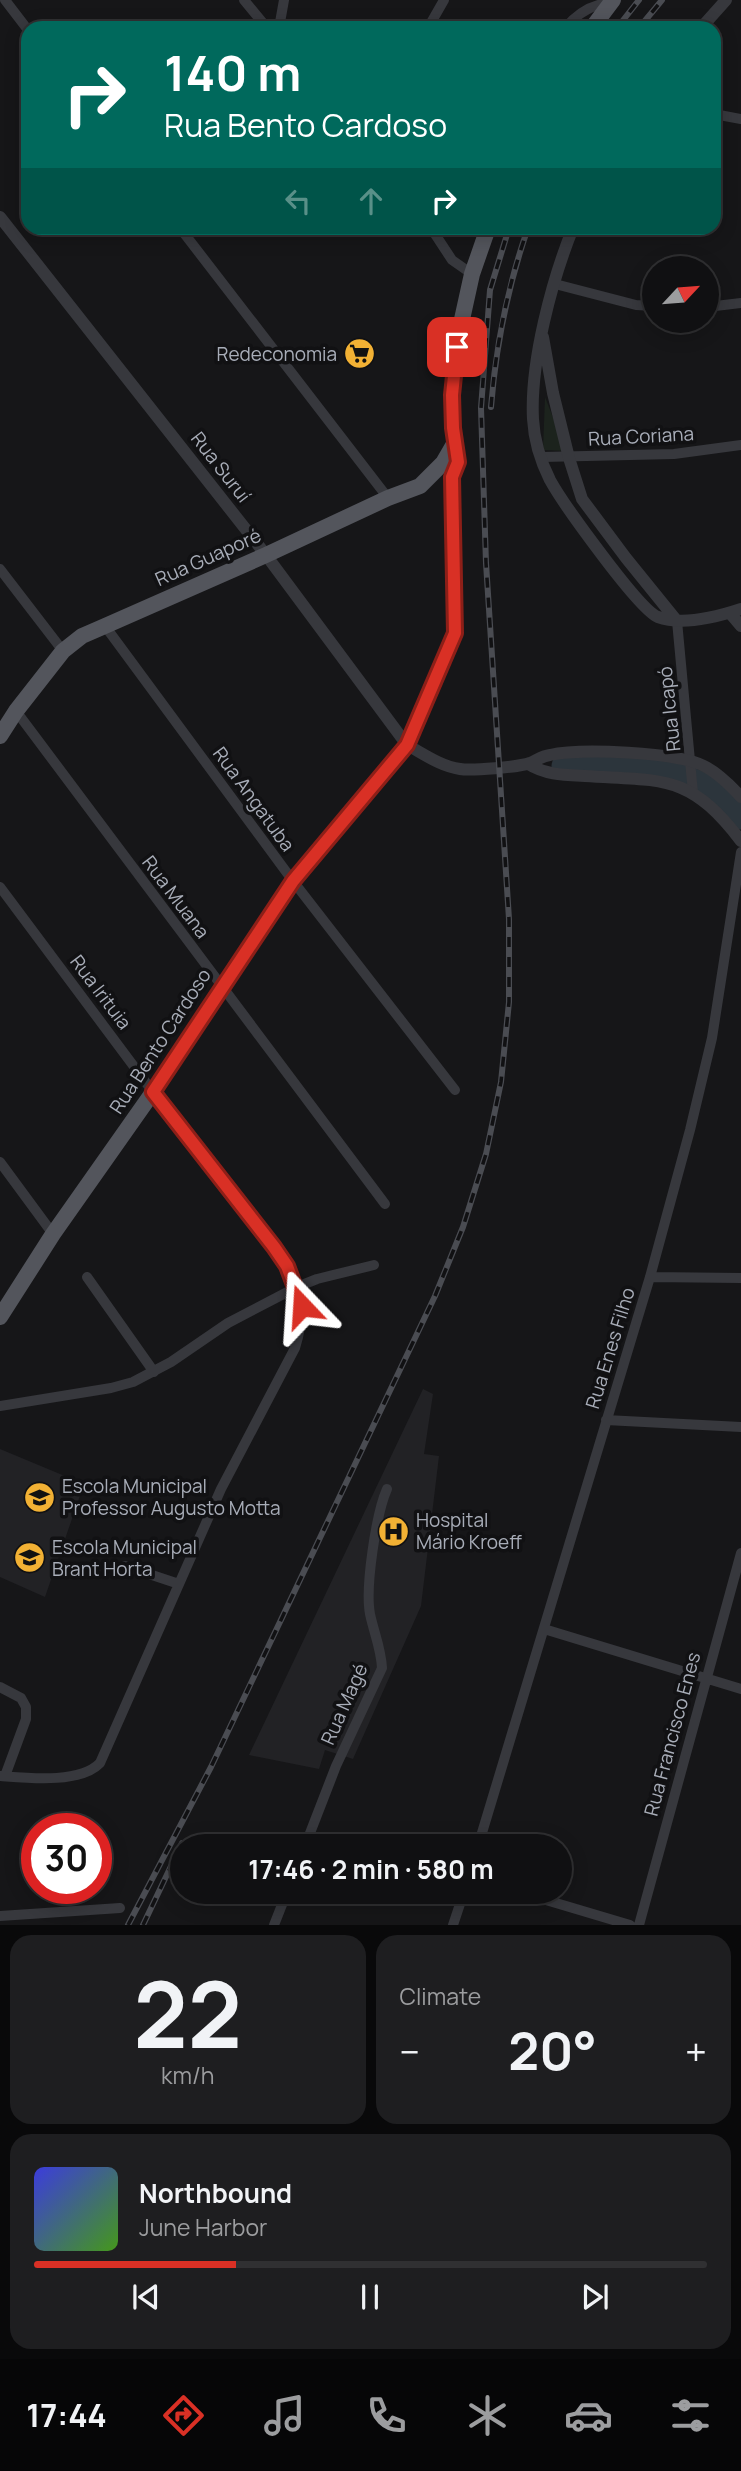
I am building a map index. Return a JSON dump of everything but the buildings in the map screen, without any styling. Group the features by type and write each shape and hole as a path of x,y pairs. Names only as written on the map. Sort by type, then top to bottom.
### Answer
{"main road":[{"path":"597,21 611,1"},
{"name":"Rua Bento Cardoso","path":"0,1317 53,1234 153,1092 293,881 407,745 455,633 452,477 458,462 454,444 452,395 454,364 472,274 486,235"},
{"name":"Rua Guaporé","path":"0,736 63,651 82,636 420,486 443,463 454,444"},
{"path":"420,486 442,488 452,495 453,499"}],"street":[{"path":"5,0 21,21"},
{"path":"244,0 261,21"},
{"path":"280,21 284,0"},
{"path":"432,21 444,0"},
{"path":"707,21 726,0"},
{"path":"572,21 582,12 611,1"},
{"path":"721,115 741,119"},
{"name":"Rua Suruí","path":"0,217 266,555 407,745"},
{"path":"185,235 388,498"},
{"path":"436,235 452,260 472,274"},
{"path":"571,235 542,332 534,383 533,420 549,477 565,505 646,609 655,616 677,621 735,611 741,626"},
{"path":"555,284 642,305"},
{"path":"719,306 741,303"},
{"path":"542,332 552,393 579,491 590,512 677,621"},
{"name":"Rua Coriana","path":"542,457 674,454 741,445"},
{"path":"0,569 63,651"},
{"name":"Rua Icapó","path":"677,621 693,790"},
{"name":"Rua Angatuba","path":"104,625 293,881 454,1090"},
{"name":"Rua Muana","path":"16,711 385,1203"},
{"path":"407,745 441,764 462,770 528,764 551,754 568,752 670,755 692,764 706,766 741,797"},
{"path":"528,764 548,774 639,778 664,781 693,790 715,810 741,841"},
{"name":"Rua Enes Filho","path":"482,1834 650,1277 691,1130 712,1038 741,852"},
{"name":"Rua Irituia","path":"0,887 153,1092 274,1247 297,1287"},
{"path":"0,1162 53,1234"},
{"path":"0,1406 133,1382 154,1372 229,1323 297,1287 317,1279 374,1265"},
{"path":"87,1277 154,1372"},
{"path":"650,1277 741,1278"},
{"path":"0,1687 21,1698 26,1713 3,1776 67,1777 84,1774 100,1763 221,1489 295,1348 302,1324 302,1306 297,1287"},
{"path":"606,1420 741,1427"},
{"name":"Rua Magé","path":"310,1834 336,1766 382,1668 381,1652 369,1612 376,1533 380,1506 387,1489"},
{"name":"Rua Francisco Enes","path":"639,1925 741,1553"},
{"path":"125,1566 180,1584"},
{"path":"544,1629 741,1689"},
{"path":"274,1925 282,1904"},
{"path":"453,1925 460,1904"},
{"path":"559,1904 630,1925"},
{"path":"0,1916 120,1908"}],"shaded area":[{"path":"545,397 566,451 543,450"},
{"name":"Hospital Mário Kroeff","path":"423,1389 433,1394 424,1454 439,1456 421,1606 353,1759 325,1750 319,1769 249,1755"},
{"path":"0,1449 84,1484 45,1597 0,1577"}],"waterway":[{"path":"563,766 635,766 670,772 709,788 741,818"}],"railway":[{"path":"622,21 639,0"},
{"path":"645,21 662,0"},
{"path":"128,1925 211,1767 435,1296 463,1227 486,1154 501,1082 509,1002 509,919 486,563 481,408 490,290 507,235"},
{"path":"491,407 504,316 526,235"},
{"path":"143,1925 170,1868"}],"place":[{"name":"Redeconomia","path":"360,354"},
{"name":"Escola Municipal Professor Augusto Motta","path":"39,1497"},
{"name":"Hospital Mário Kroeff","path":"393,1531"},
{"name":"Escola Municipal Brant Horta","path":"29,1558"}],"route":[{"path":"302,1306 297,1287 274,1247 153,1092 293,881 407,745 455,633 452,477 458,462 454,444 452,395 457,347"}]}
